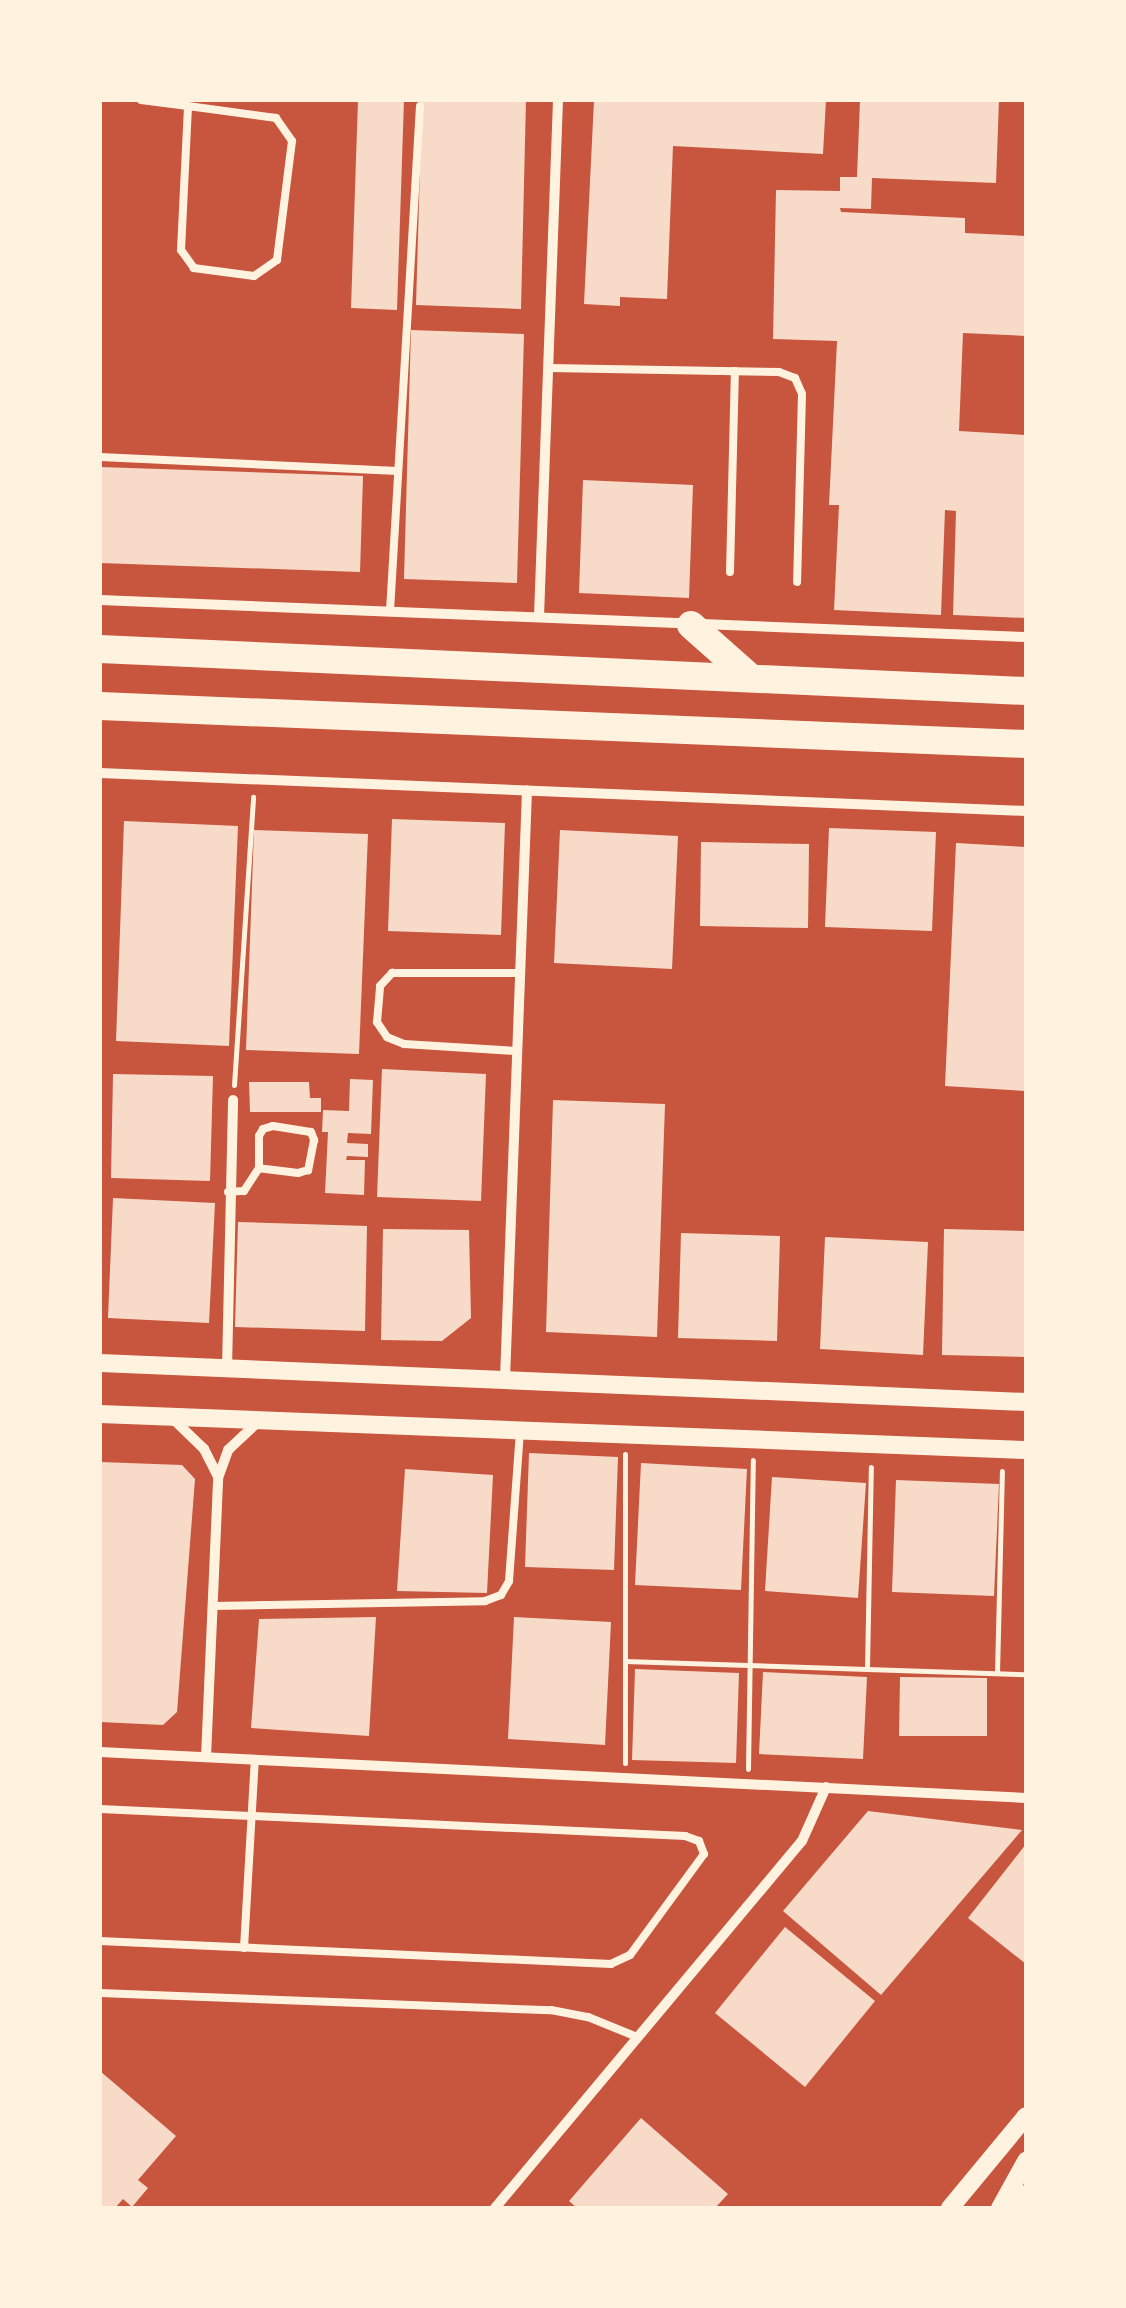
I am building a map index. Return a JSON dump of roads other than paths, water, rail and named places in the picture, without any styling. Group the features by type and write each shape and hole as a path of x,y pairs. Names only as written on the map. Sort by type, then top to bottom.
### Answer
{"highway":[{"path":"691,625 751,678"},
{"path":"100,649 1026,691"},
{"path":"100,706 1026,744"}],"street":[{"path":"539,616 558,100"},
{"path":"100,600 1026,638"},
{"path":"100,774 1026,811"},
{"path":"505,1378 527,790"},
{"path":"227,1368 232,1100"},
{"path":"100,1363 1026,1402"},
{"path":"100,1414 1026,1450"},
{"path":"167,1416 194,1436 218,1478"},
{"path":"206,1757 218,1478 228,1450 262,1421"},
{"path":"100,1752 1026,1798"},
{"path":"499,2206 802,1841 826,1787"},
{"path":"950,2208 1026,2116"},
{"path":"1000,2208 1026,2161"},
{"path":"1015,2208 1026,2194"}],"lane":[{"path":"141,100 188,106 276,118 292,141 278,260 254,276 194,268 181,250 188,106"},
{"path":"390,611 420,106"},
{"path":"549,368 788,373 800,385 797,582"},
{"path":"730,572 735,371"},
{"path":"100,457 398,472"},
{"path":"516,1051 404,1044 386,1037 377,1022 380,986 392,973 520,973"},
{"path":"228,1192 246,1189 259,1168 263,1128 302,1128 311,1132 314,1140 308,1170 298,1173 259,1168"},
{"path":"212,1606 494,1600 509,1581 520,1430"},
{"path":"244,1948 255,1758"},
{"path":"100,1809 685,1836 699,1841 704,1854 630,1954 611,1964 100,1942"},
{"path":"100,1993 550,2010 588,2016 637,2037"}]}
